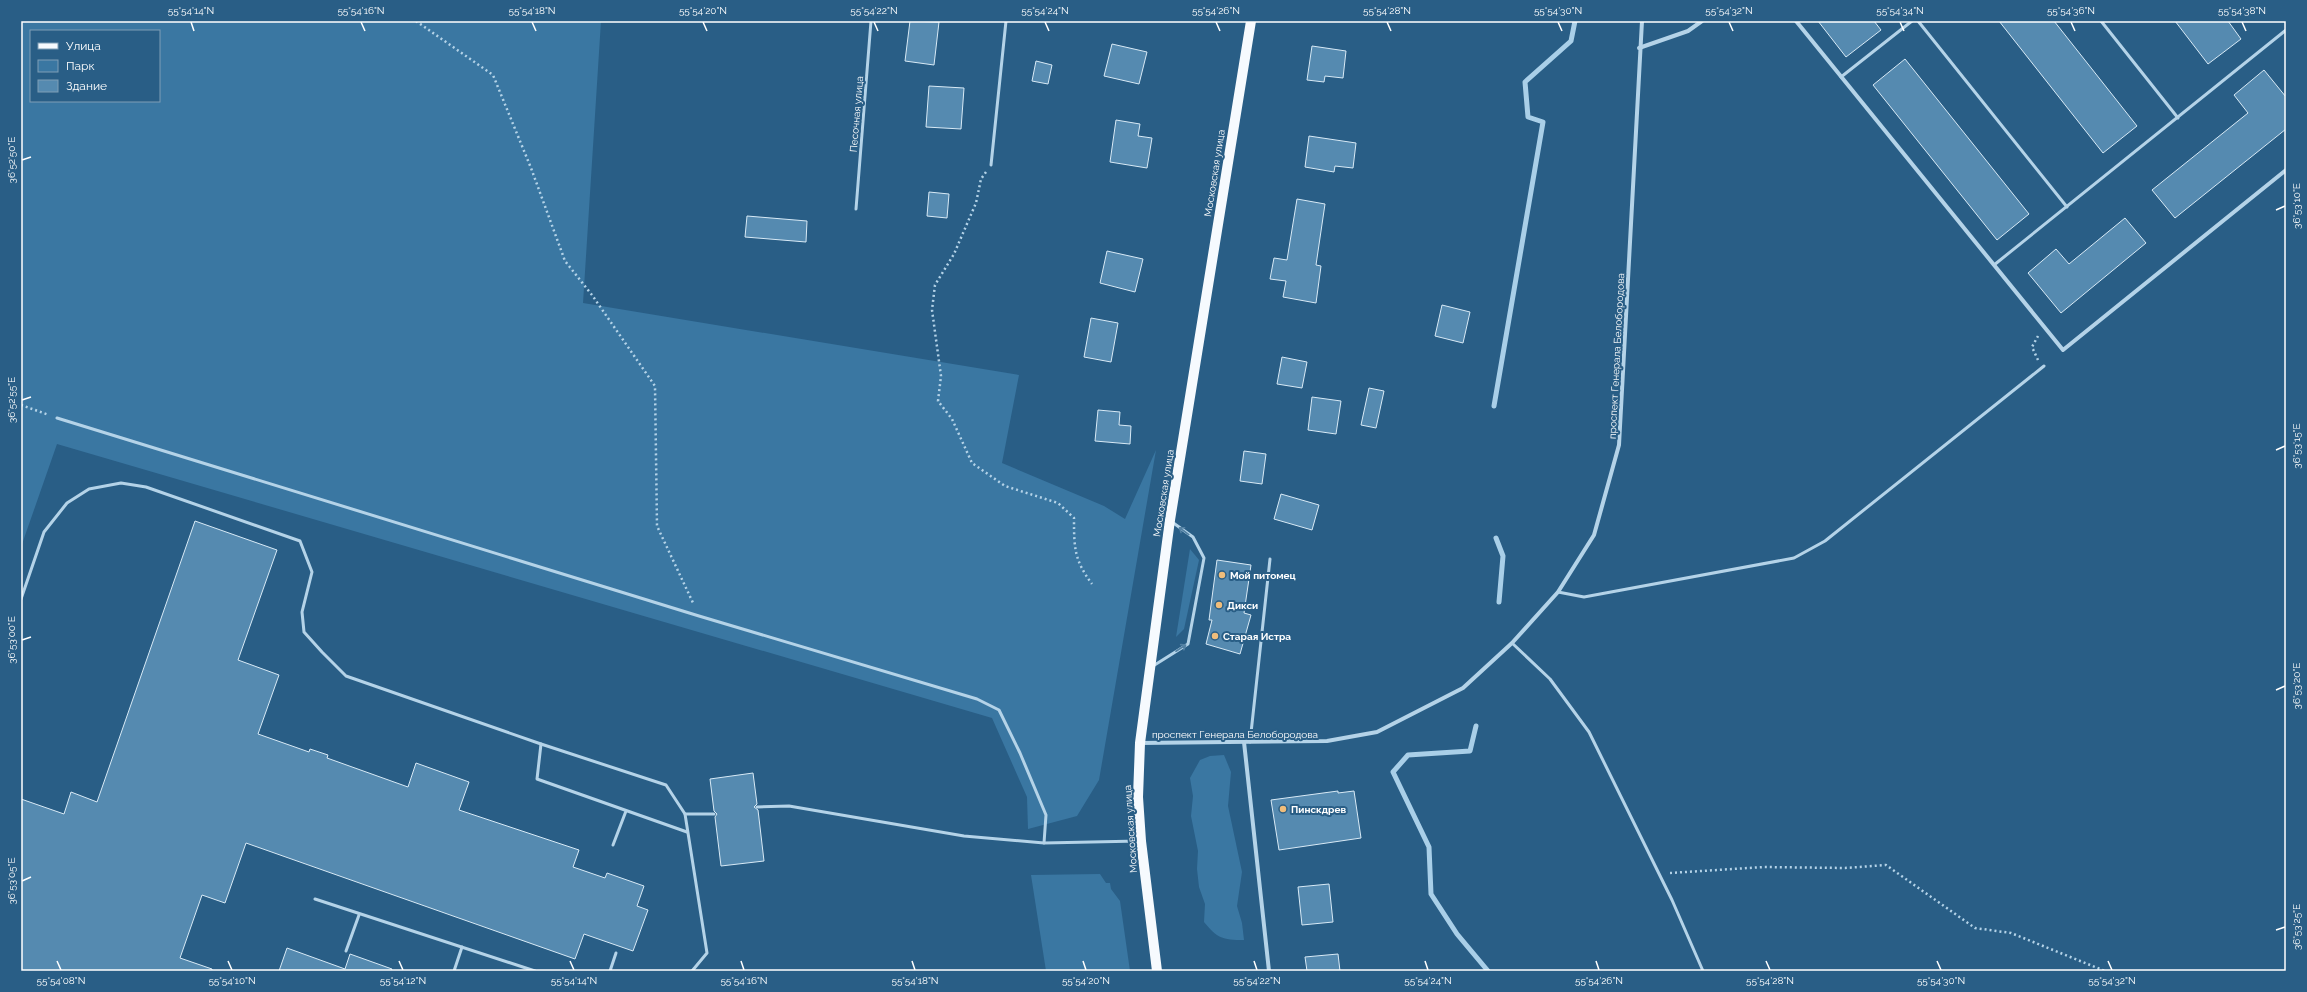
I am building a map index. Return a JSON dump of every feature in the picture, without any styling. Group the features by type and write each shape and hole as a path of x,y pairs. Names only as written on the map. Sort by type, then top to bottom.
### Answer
{"main road":[{"name":"Московская улица","path":"1156,971 1140,841 1138,797 1140,743 1148,670 1170,520 1251,21"}],"street":[{"name":"проспект Генерала Белобородова","path":"1140,743 1327,741 1377,732 1463,688 1512,643 1558,592 1594,535 1619,444 1639,48 1642,21"},
{"path":"1639,48 1688,31 1702,21"},
{"path":"1796,21 2063,350 2286,170"},
{"path":"1244,742 1269,971"}],"lane":[{"name":"Песочная улица","path":"856,209 871,21"},
{"path":"991,165 1006,21"},
{"path":"1841,76 1912,21"},
{"path":"1918,21 2066,208"},
{"path":"2101,21 2178,118"},
{"path":"1994,265 2286,30"},
{"path":"1558,592 1584,597 1794,558 1825,542 2044,366"},
{"path":"57,418 699,616 977,699 999,710 1020,753 1046,815 1044,843"},
{"path":"21,599 44,532 67,503 89,488 121,482 146,488 300,541 312,572 302,612 304,632 346,676 541,744 666,785 685,814 707,953 692,971"},
{"path":"1148,670 1188,644 1204,558 1193,537 1170,520"},
{"path":"1250,742 1270,559"},
{"path":"1512,643 1550,679 1589,732 1659,874 1703,971"},
{"path":"541,744 537,779 687,832"},
{"path":"757,807 789,806 964,836 1044,843 1140,841"},
{"path":"613,845 626,811"},
{"path":"685,814 714,814"},
{"path":"315,899 535,971"},
{"path":"346,951 359,914"},
{"path":"454,971 462,947"},
{"path":"610,971 616,953"}],"path":[{"path":"416,21 493,75 531,168 565,261 592,295 655,386 657,526 699,616"},
{"path":"991,165 981,179 976,203 954,254 935,285 932,310 941,376 938,401 952,419 972,463 1005,486 1058,503 1074,518 1074,541 1080,568 1092,584"},
{"path":"2044,366 2036,358 2032,347 2033,342 2045,328"},
{"path":"21,405 57,418"},
{"path":"1659,874 1764,867 1846,868 1886,865 1976,928 2011,933 2105,971"}],"green space":[{"path":"21,21 601,21 583,303 1019,375 1002,463 1104,506 1125,519 1156,450 1099,780 1077,816 1028,829 1027,797 992,718 57,444 21,547"},
{"path":"1190,549 1199,560 1184,629 1176,637"},
{"path":"1224,755 1231,772 1228,806 1242,872 1237,906 1242,923 1244,940 1225,939 1213,932 1204,922 1205,904 1199,887 1197,869 1198,851 1191,816 1193,796 1190,778 1200,760 1210,756"},
{"path":"1100,874 1106,883 1110,883 1111,889 1120,901 1130,971 1046,971 1031,875"}],"building":[{"path":"910,21 939,22 934,65 905,61"},
{"path":"1818,21 1874,21 1881,30 1846,57"},
{"path":"1999,21 2054,21 2137,126 2103,153"},
{"path":"2175,21 2228,21 2241,39 2208,64"},
{"path":"1112,44 1147,52 1139,84 1104,76"},
{"path":"1312,46 1346,51 1343,78 1325,76 1324,82 1307,80"},
{"path":"1905,59 2029,214 1997,240 1873,85"},
{"path":"1036,61 1052,65 1048,84 1032,81"},
{"path":"2264,70 2286,97 2286,129 2175,218 2152,190 2248,113 2234,95"},
{"path":"929,86 964,88 961,129 926,127"},
{"path":"1116,120 1140,124 1138,136 1152,138 1147,168 1110,162"},
{"path":"1309,136 1356,143 1353,168 1335,166 1334,172 1305,167"},
{"path":"929,192 949,194 947,218 927,216"},
{"path":"1297,199 1325,204 1316,265 1321,266 1316,303 1283,297 1286,281 1270,279 1274,258 1287,260"},
{"path":"747,216 807,221 806,242 745,237"},
{"path":"2125,218 2146,243 2061,313 2028,273 2056,249 2069,264"},
{"path":"1107,251 1143,259 1135,292 1100,283"},
{"path":"1442,305 1470,312 1463,343 1435,336"},
{"path":"1091,318 1118,323 1111,362 1084,357"},
{"path":"1282,357 1307,362 1302,388 1277,384"},
{"path":"1369,388 1384,391 1376,428 1361,425"},
{"path":"1312,397 1341,401 1336,434 1308,430"},
{"path":"1098,410 1120,412 1119,425 1131,426 1130,444 1095,441"},
{"path":"1244,451 1266,454 1262,484 1240,481"},
{"path":"1281,494 1319,505 1312,530 1274,519"},
{"path":"195,521 277,550 238,660 279,675 258,734 309,752 310,749 328,755 327,758 408,787 416,763 469,782 459,810 579,850 573,867 605,878 607,873 644,886 637,906 648,910 633,951 584,934 575,959 246,843 225,903 202,895 180,958 212,969 212,971 21,971 21,799 64,814 71,792 97,802"},
{"path":"1217,560 1251,565 1244,613 1251,615 1240,654 1206,644 1212,620 1209,620"},
{"path":"753,773 757,804 754,807 758,810 764,861 721,866 715,817 717,814 714,811 710,779"},
{"path":"1338,791 1338,793 1354,791 1361,838 1279,850 1271,800"},
{"path":"1329,884 1333,922 1302,925 1298,887"},
{"path":"287,948 345,969 350,954 392,969 391,971 279,971"},
{"path":"1338,954 1340,971 1307,971 1305,957"}],"waterway":[{"path":"1494,406 1543,122 1528,117 1525,82 1571,41 1575,21"},
{"path":"1496,538 1503,556 1499,602"},
{"path":"1476,726 1470,751 1408,755 1393,772 1429,847 1431,894 1457,934 1488,971"}],"place":[{"name":"Мой питомец","path":"1222,575"},
{"name":"Дикси","path":"1219,605"},
{"name":"Старая Истра","path":"1215,636"},
{"name":"Пинскдрев","path":"1283,809"}]}
